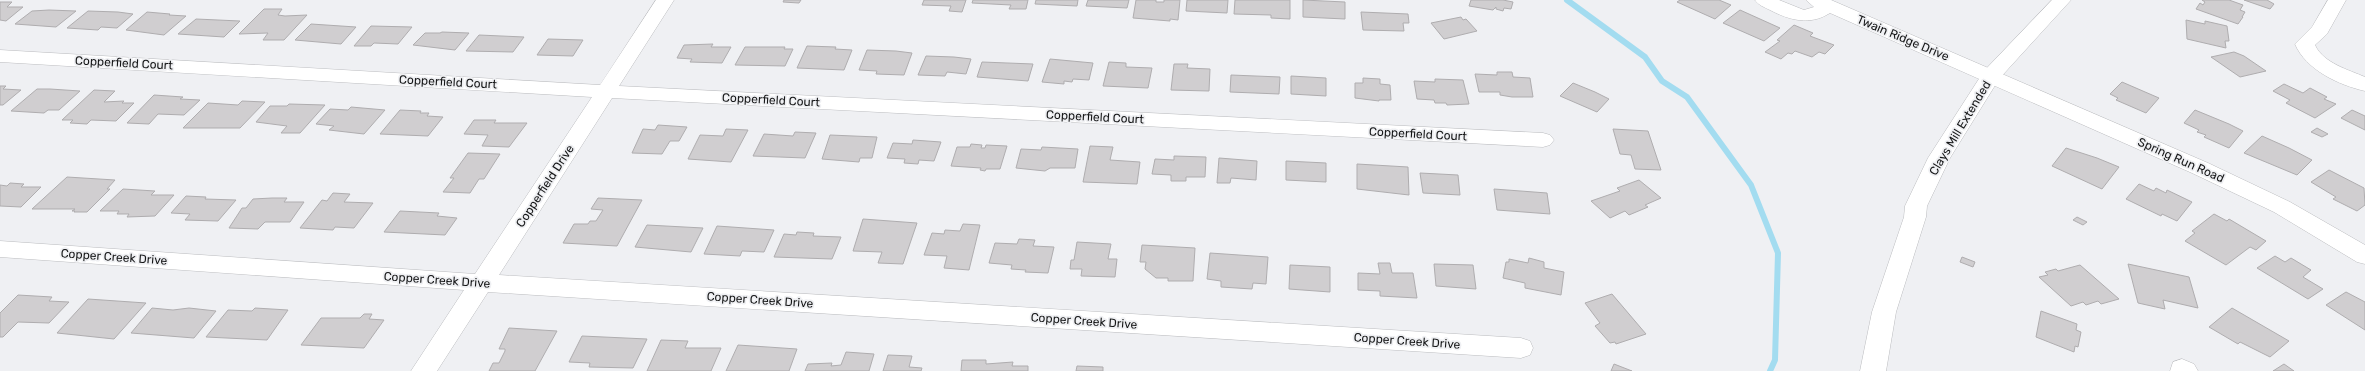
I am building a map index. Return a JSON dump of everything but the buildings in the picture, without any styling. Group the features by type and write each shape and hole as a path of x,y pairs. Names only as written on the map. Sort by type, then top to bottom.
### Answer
{"street":[{"name":"Copperfield Drive","path":"424,371 665,0"},
{"path":"1764,0 1796,14 1806,16 1816,15 1822,3"},
{"name":"Clays Mill Extended","path":"1873,371 1884,312 1915,217 1916,206 1939,158 1991,75 2062,0"},
{"path":"2338,0 2320,30 2305,44 2306,51 2321,64 2365,84"},
{"name":"Twain Ridge Drive","path":"1822,3 1991,75"},
{"name":"Copperfield Court","path":"0,56 607,91 1543,140"},
{"name":"Spring Run Road","path":"1991,75 2255,194 2307,221 2365,256"},
{"name":"Copper Creek Drive","path":"0,249 481,283 1521,348"}],"waterway":[{"path":"1567,0 1645,57 1662,81 1687,97 1751,185 1778,253 1775,360 1770,371"}]}
